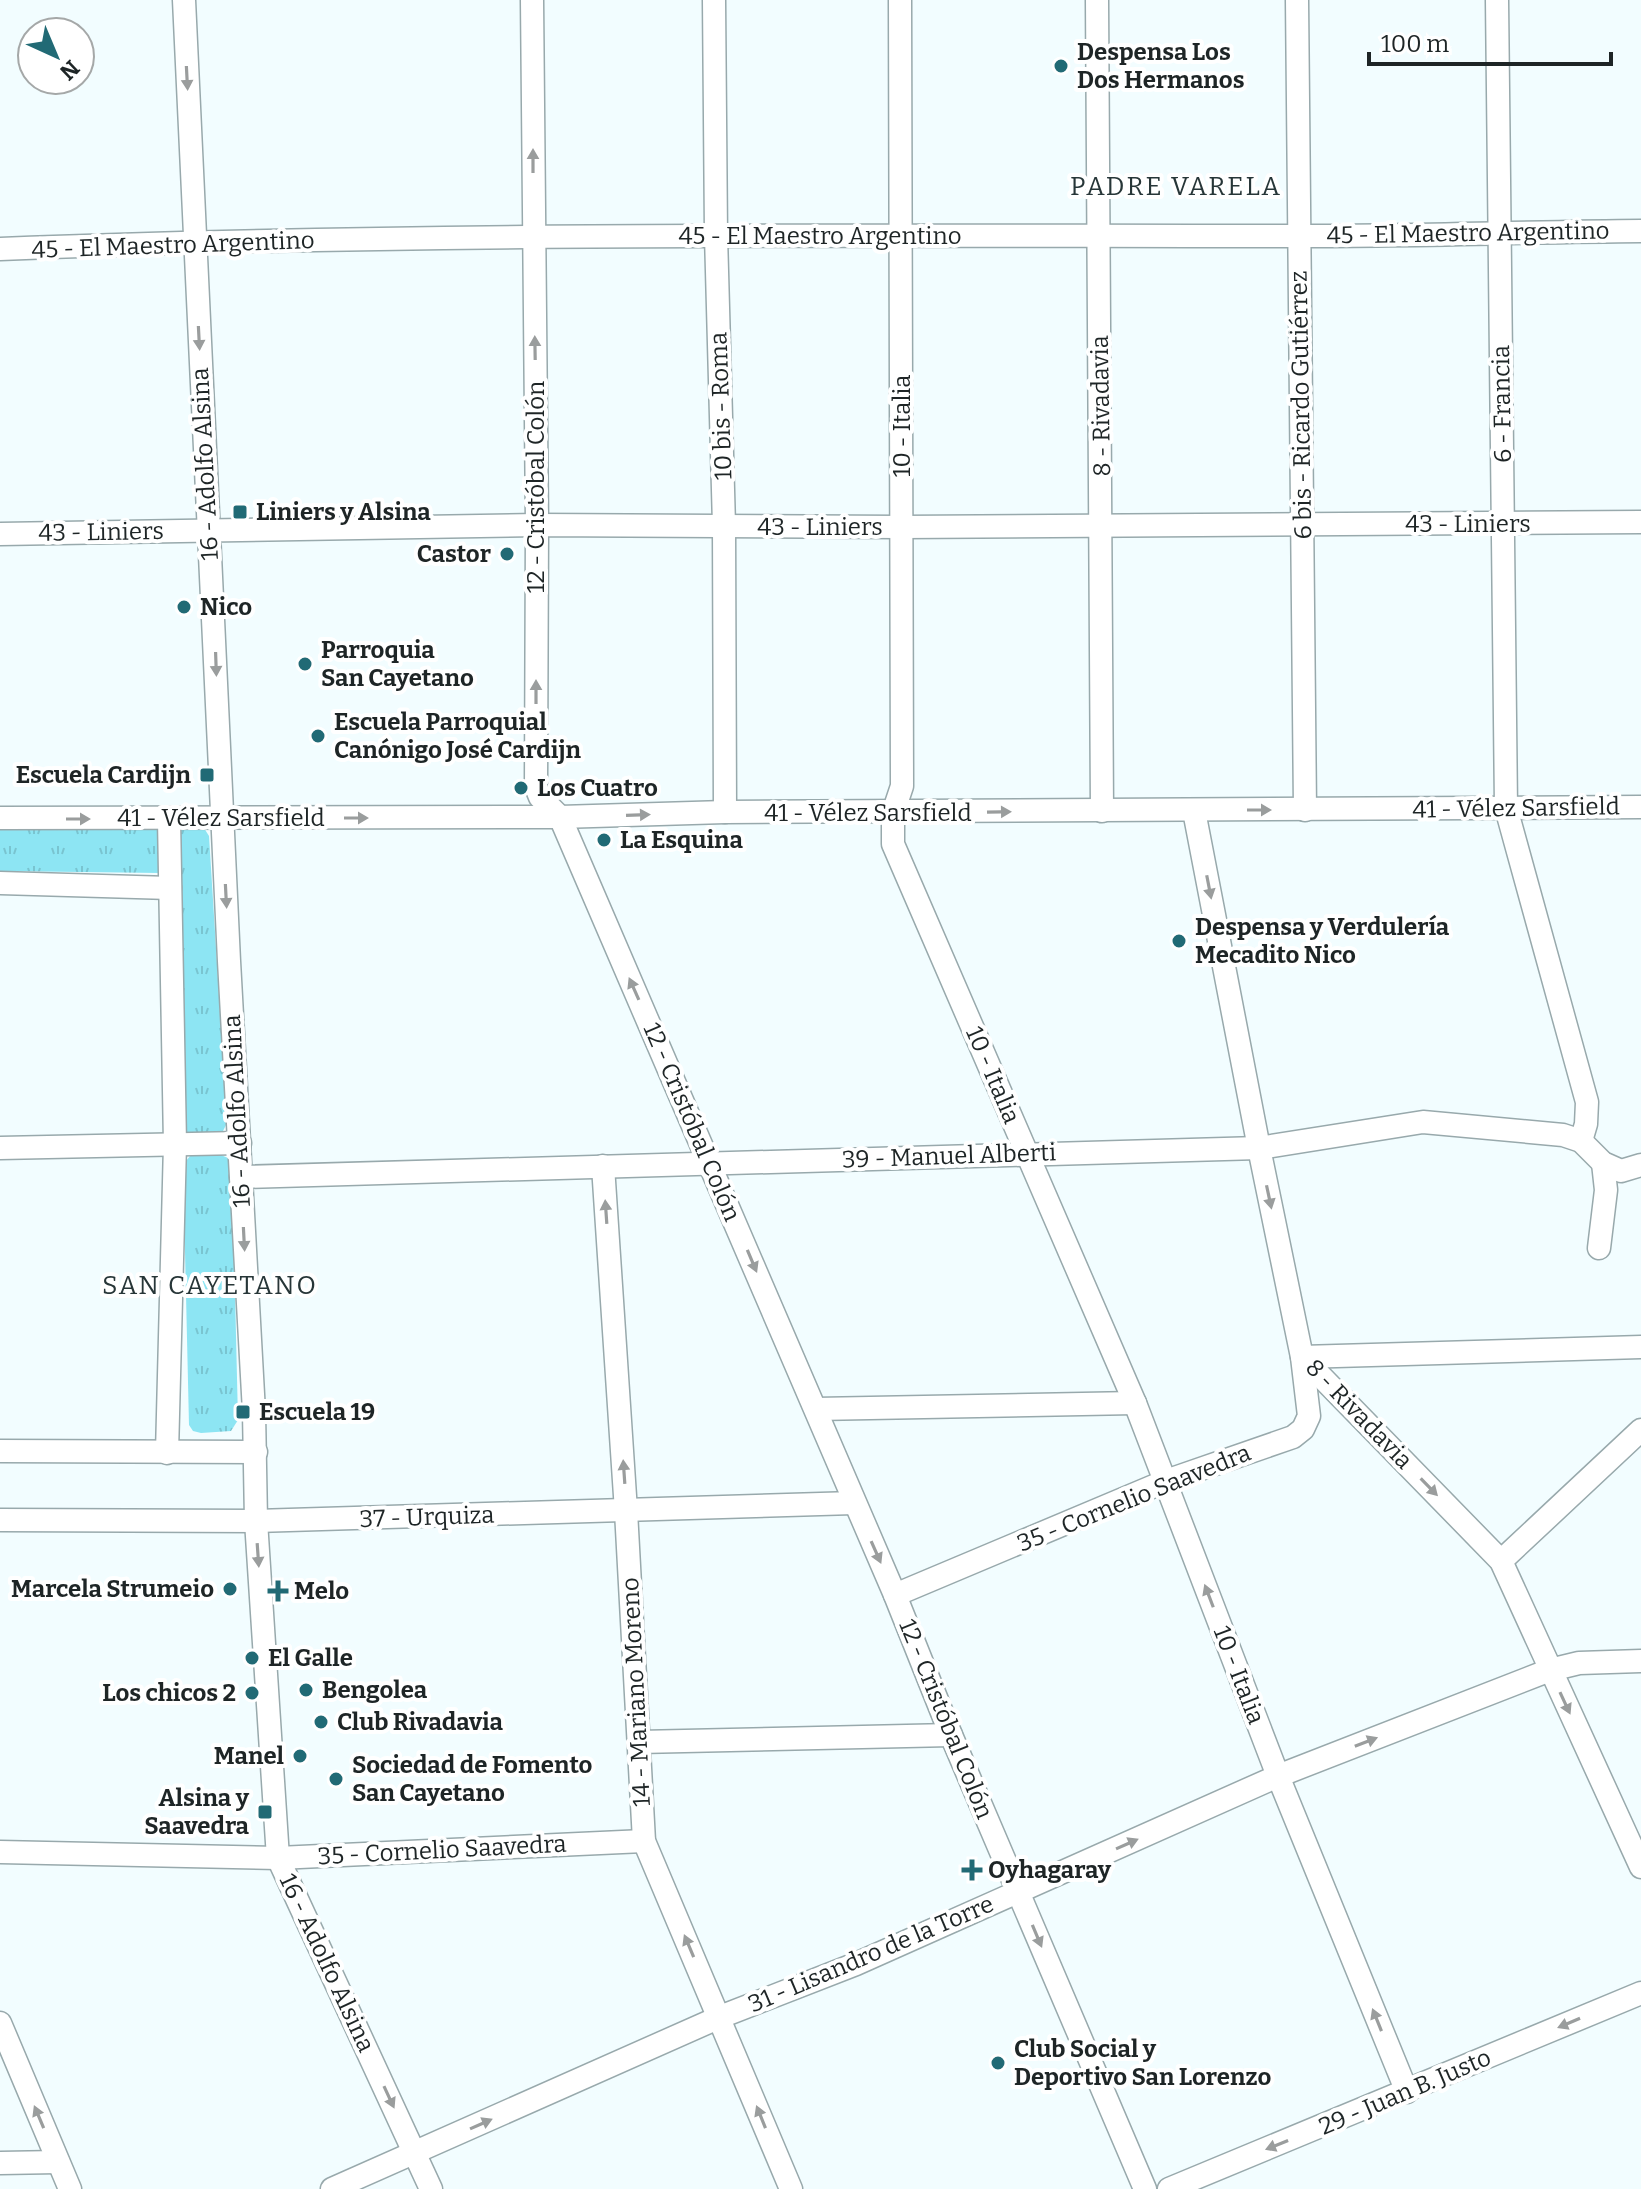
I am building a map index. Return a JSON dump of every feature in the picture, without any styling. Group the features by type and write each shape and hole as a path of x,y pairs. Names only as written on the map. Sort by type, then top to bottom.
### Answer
{"street":[{"name":"16 - Adolfo Alsina","path":"184,0 222,818 256,1452 256,1521 278,1858 431,2189"},
{"name":"12 - Cristóbal Colón","path":"532,0 536,787 540,797 560,817 816,1409 1145,2189"},
{"name":"10 bis - Roma","path":"714,0 716,235 724,526 725,812"},
{"name":"10 - Italia","path":"900,0 902,786 893,813 893,844 1135,1403 1278,1776 1407,2092"},
{"name":"8 - Rivadavia","path":"1097,0 1102,811"},
{"name":"6 bis - Ricardo Gutiérrez","path":"1297,0 1305,810"},
{"name":"6 - Francia","path":"1497,0 1506,808"},
{"name":"45 - El Maestro Argentino","path":"0,249 195,242 716,235 1298,236 1641,231"},
{"name":"43 - Liniers","path":"0,534 537,525 902,527 1641,522"},
{"name":"41 - Vélez Sarsfield","path":"0,818 560,817 725,812 1641,807"},
{"path":"1506,808 1587,1102 1581,1141 1603,1163 1621,1171 1641,1165"},
{"name":"8 - Rivadavia","path":"1194,811 1302,1357 1501,1561 1641,1867"},
{"path":"167,1453 175,1144 169,819"},
{"path":"0,883 170,888"},
{"name":"39 - Manuel Alberti","path":"241,1177 1259,1148 1423,1122 1530,1130 1581,1141"},
{"path":"0,1148 240,1143"},
{"path":"1599,1248 1606,1190 1603,1163"},
{"name":"14 - Mariano Moreno","path":"603,1166 644,1841 791,2189"},
{"path":"1302,1357 1641,1347"},
{"name":"35 - Cornelio Saavedra","path":"895,1595 1166,1481 1293,1437 1303,1429 1309,1416 1302,1357"},
{"path":"816,1409 1135,1403"},
{"path":"1501,1561 1641,1430"},
{"path":"0,1451 256,1452"},
{"name":"37 - Urquiza","path":"0,1520 256,1521 854,1503"},
{"name":"31 - Lisandro de la Torre","path":"332,2189 720,2017 856,1964 1278,1776 1550,1670 1579,1663 1641,1661"},
{"path":"639,1742 951,1735"},
{"name":"35 - Cornelio Saavedra","path":"0,1852 278,1858 644,1841"},
{"name":"29 - Juan B. Justo","path":"1169,2189 1641,1993"},
{"path":"0,2023 70,2189"},
{"path":"0,2163 58,2162"}],"green space":[{"path":"160,825 160,873 0,871 0,826"},
{"path":"182,828 204,828 209,836 227,1123 222,1133 185,1135"},
{"path":"221,1155 228,1158 232,1166 238,1420 231,1431 201,1433 193,1431 189,1425 183,1165 190,1156"}],"place":[{"name":"Despensa Los Dos Hermanos","path":"1061,66"},
{"name":"Liniers y Alsina","path":"240,512"},
{"name":"Castor","path":"507,554"},
{"name":"Nico","path":"184,607"},
{"name":"Parroquia San Cayetano","path":"305,664"},
{"name":"Escuela Parroquial Canónigo José Cardijn","path":"318,736"},
{"name":"Escuela Cardijn","path":"207,775"},
{"name":"Los Cuatro","path":"521,788"},
{"name":"La Esquina","path":"604,840"},
{"name":"Despensa y Verdulería Mecadito Nico","path":"1179,941"},
{"name":"Escuela 19","path":"243,1412"},
{"name":"Marcela Strumeio","path":"230,1589"},
{"name":"Melo","path":"278,1591"},
{"name":"El Galle","path":"252,1658"},
{"name":"Bengolea","path":"306,1690"},
{"name":"Los chicos 2","path":"252,1693"},
{"name":"Club Rivadavia","path":"321,1722"},
{"name":"Manel","path":"300,1756"},
{"name":"Sociedad de Fomento San Cayetano","path":"336,1779"},
{"name":"Alsina y Saavedra","path":"265,1812"},
{"name":"Oyhagaray","path":"972,1870"},
{"name":"Club Social y Deportivo San Lorenzo","path":"998,2063"}],"district":[{"name":"PADRE VARELA","path":"1176,186"},
{"name":"SAN CAYETANO","path":"210,1285"}]}
